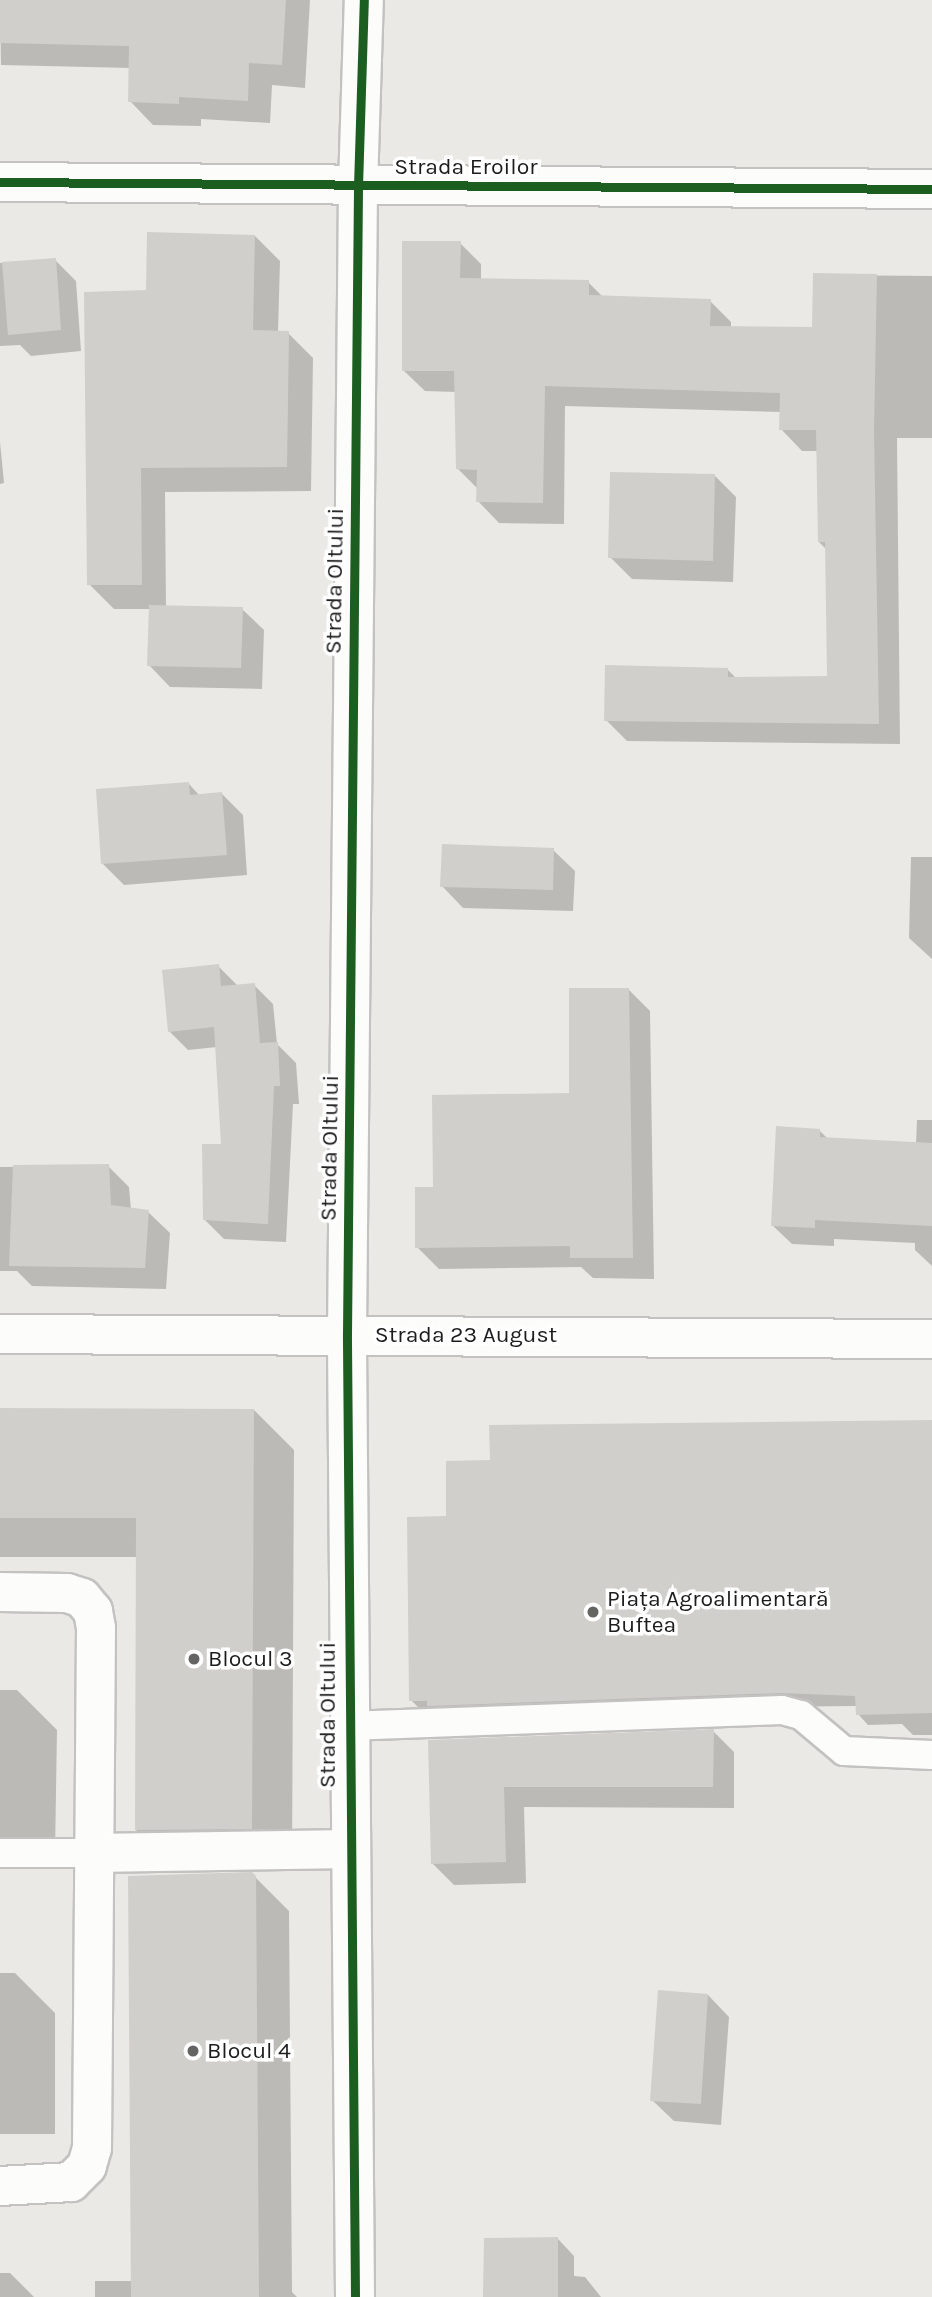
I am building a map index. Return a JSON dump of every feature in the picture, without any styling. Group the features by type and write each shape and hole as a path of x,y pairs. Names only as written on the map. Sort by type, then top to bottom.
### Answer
{"street":[{"name":"Strada Oltului","path":"355,2297 348,1849 347,1334 358,186 364,0"},
{"name":"Strada Eroilor","path":"0,182 932,189"},
{"name":"Strada 23 August","path":"0,1334 932,1339"},
{"path":"0,1592 67,1593 82,1598 93,1611 96,1628 92,2148 87,2166 71,2182 54,2186 0,2186"},
{"path":"96,1853 348,1849"}],"lane":[{"path":"347,1726 782,1710 801,1715 844,1751 932,1755"},
{"path":"0,1853 96,1853"}],"building":[{"path":"0,0 286,0 282,65 249,63 248,101 179,97 179,104 128,102 129,46 0,43"},
{"path":"147,232 255,235 253,330 289,331 287,467 141,468 142,585 87,585 84,292 146,290"},
{"path":"402,241 461,241 460,278 589,280 589,295 711,299 710,326 812,327 813,273 877,274 874,430 879,724 604,721 605,665 728,668 728,677 827,676 825,542 818,542 816,430 779,430 780,393 545,386 543,503 476,502 477,470 456,469 454,371 402,371"},
{"path":"56,258 61,330 8,335 2,262"},
{"path":"610,472 715,474 713,561 608,558"},
{"path":"149,605 243,607 241,668 147,666"},
{"path":"189,782 190,795 222,792 227,855 101,864 96,789"},
{"path":"442,844 554,848 553,890 440,887"},
{"path":"219,964 221,986 255,983 260,1043 278,1042 280,1086 274,1086 268,1224 203,1220 202,1144 221,1144 214,1027 168,1032 162,970"},
{"path":"569,988 629,988 633,1258 570,1258 570,1246 415,1248 415,1187 433,1187 432,1095 569,1093"},
{"path":"776,1126 820,1129 820,1137 932,1143 932,1226 815,1220 815,1228 771,1226"},
{"path":"109,1164 111,1205 149,1210 145,1268 9,1266 13,1165"},
{"name":"Blocul 3","path":"0,1408 254,1409 252,1829 135,1830 136,1518 0,1518"},
{"name":"Piața Agroalimentară Buftea","path":"932,1420 932,1713 856,1715 855,1696 781,1693 427,1706 427,1701 409,1701 407,1517 446,1516 446,1461 490,1460 489,1425"},
{"path":"714,1729 713,1787 504,1787 506,1862 431,1864 428,1740"},
{"name":"Blocul 4","path":"252,1872 256,1876 259,2297 131,2297 128,1876"},
{"path":"658,1990 708,1994 701,2104 650,2101"},
{"path":"558,2237 558,2297 483,2297 484,2238"}],"cycle path":[{"path":"355,2297 347,1334 358,186 364,0"},
{"path":"0,182 932,189"}],"place":[{"name":"Piața Agroalimentară Buftea","path":"593,1612"},
{"name":"Blocul 3","path":"194,1659"},
{"name":"Blocul 4","path":"193,2051"}]}
